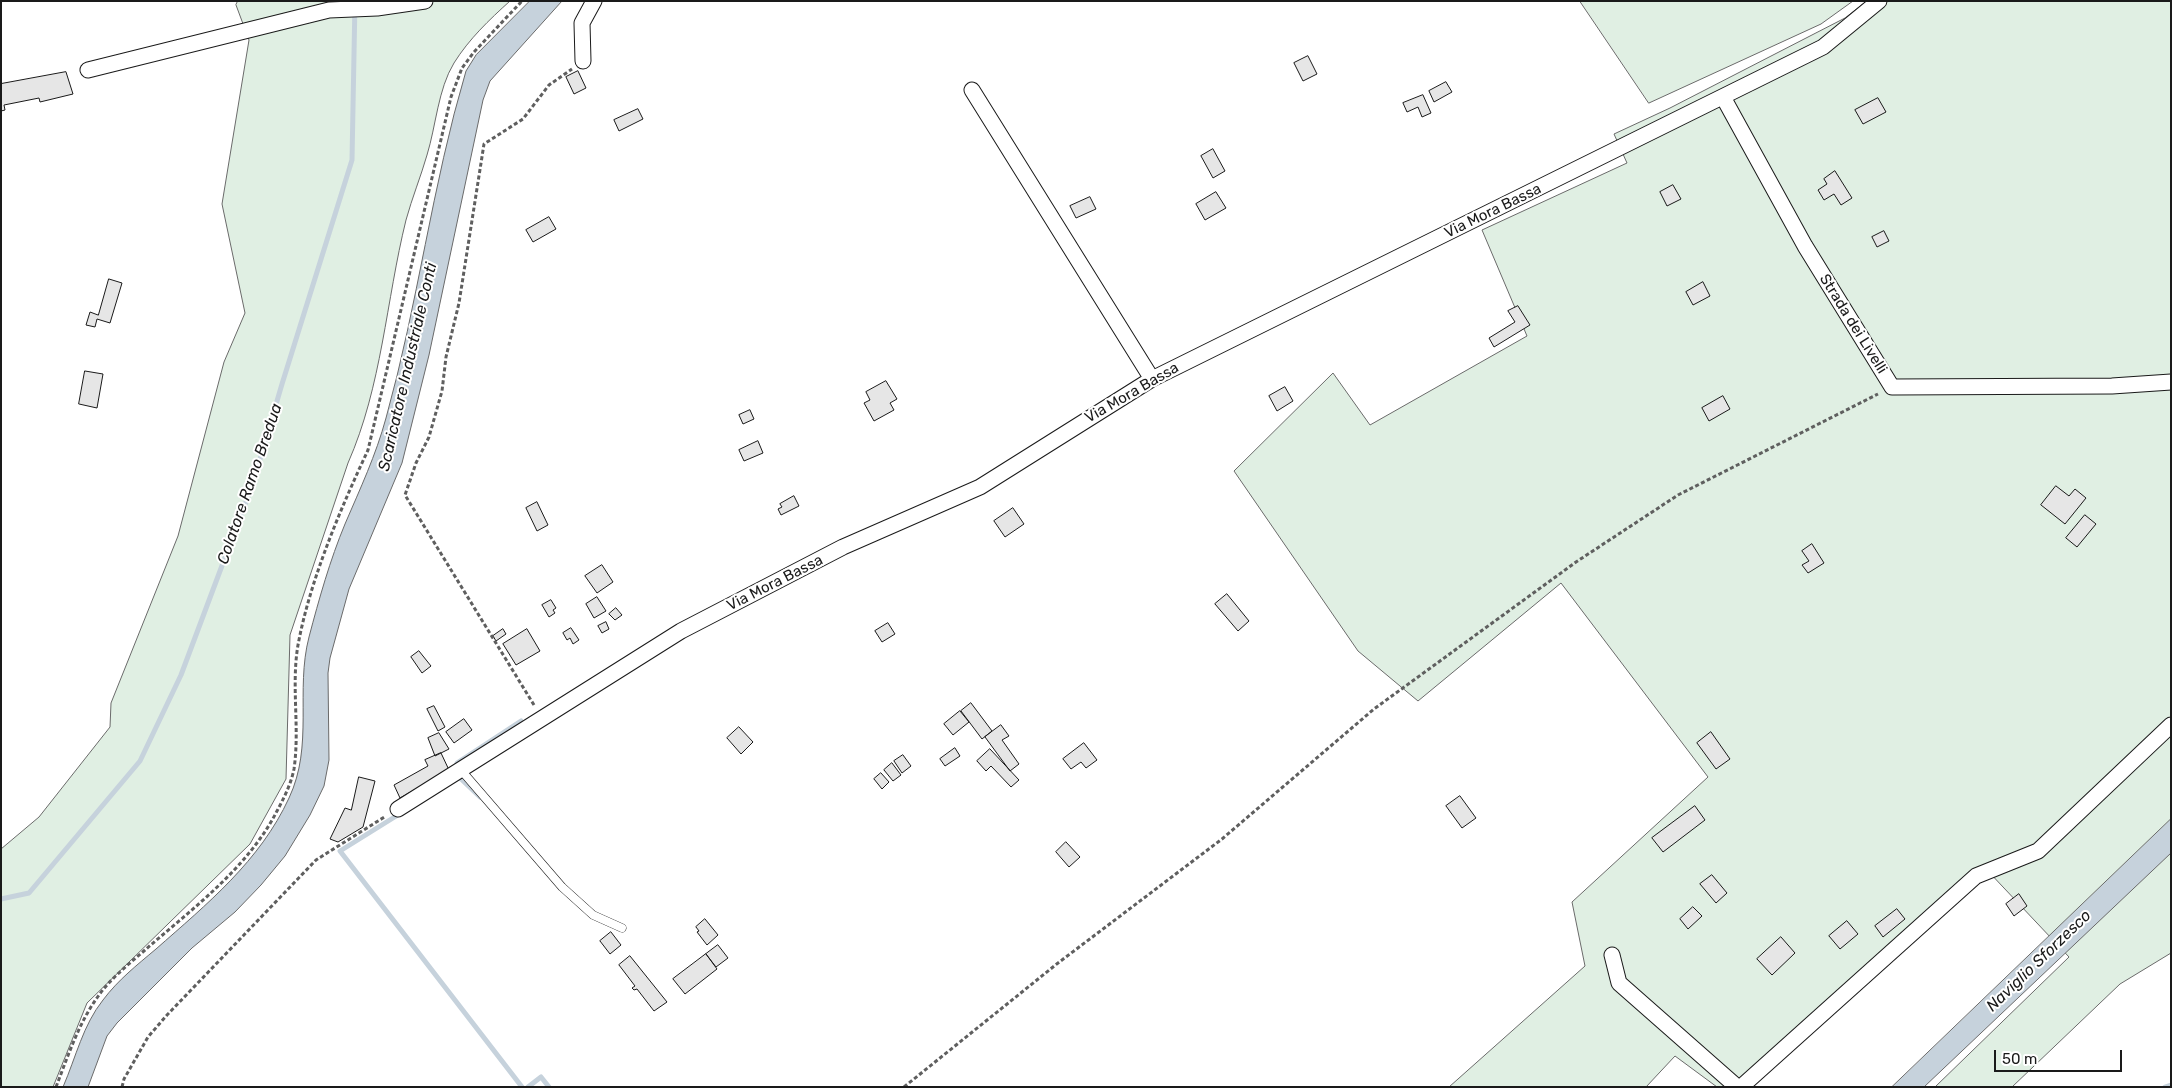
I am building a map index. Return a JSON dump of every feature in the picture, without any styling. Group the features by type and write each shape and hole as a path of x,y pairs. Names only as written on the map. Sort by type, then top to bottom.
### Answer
{"street":[{"path":"88,70 329,10 426,1"},
{"path":"583,61 582,23 594,1"},
{"name":"Via Mora Bassa","path":"398,809 681,631 843,547 980,487 1152,379 1823,47 1879,1"},
{"path":"972,90 1152,379"},
{"name":"Strada dei Livelli","path":"1723,97 1805,246 1892,387 2112,386 2171,382"},
{"path":"1741,1087 1976,876 2038,851 2171,725"},
{"path":"1612,955 1619,983 1737,1087"}],"lane":[{"path":"457,772 562,887 593,914 622,928"}],"path":[{"path":"56,1087 81,1025 100,993 121,971 219,885 245,857 263,834 287,790 294,770 298,644 331,535 368,450 451,98 462,68 474,52 522,1"},
{"path":"542,718 405,495 416,463 429,437 442,391 446,357 459,304 484,144 523,119 549,85 583,61"},
{"path":"904,1087 1058,963 1222,839 1374,709 1576,562 1678,495 1892,387"},
{"path":"122,1087 124,1079 148,1037 316,860 398,809"}],"green space":[{"path":"238,1 510,1 494,15 466,46 454,63 444,84 427,155 406,220 369,404 290,635 286,779 250,844 87,1003 53,1087 1,1087 1,849 39,817 110,727 111,703 178,536 224,362 245,313 222,204 249,40 236,5"},
{"path":"1580,1 1853,1 1821,24 1649,103"},
{"path":"1867,1 2171,1 2171,953 2120,984 2012,1087 1935,1087 2069,957 1987,870 1741,1087 1717,1087 1675,1056 1646,1087 1449,1087 1585,966 1572,902 1708,777 1561,583 1418,701 1358,651 1234,471 1333,373 1370,425 1527,336 1482,230 1627,163 1614,134 1670,108 1845,18"}],"water":[{"name":"Scaricatore Industriale Conti","path":"530,1 562,1 490,81 483,100 429,355 402,463 349,589 330,658 328,673 329,760 324,786 310,815 285,856 261,885 235,912 192,948 117,1023 107,1036 88,1087 63,1087 90,1020 103,1000 128,973 213,898 248,862 277,821 289,798 301,758 303,738 303,677 309,637 334,552 373,459 386,418 407,332 444,157 466,71 476,55"},
{"name":"Naviglio Sforzesco","path":"2171,819 2171,853 1924,1087 1892,1087"}],"building":[{"path":"1308,56 1317,74 1303,81 1294,63"},
{"path":"578,71 586,88 574,94 566,77"},
{"path":"66,72 73,94 40,102 39,98 4,105 5,110 1,111 1,84"},
{"path":"1446,82 1452,92 1434,102 1429,91"},
{"path":"1423,95 1431,113 1422,117 1418,107 1407,112 1403,103"},
{"path":"1878,98 1886,112 1863,124 1855,110"},
{"path":"638,109 643,119 619,131 614,120"},
{"path":"1213,149 1225,171 1213,178 1201,156"},
{"path":"1835,171 1852,198 1841,205 1834,194 1824,200 1818,190 1827,184 1824,179"},
{"path":"1673,185 1681,199 1667,206 1660,192"},
{"path":"1216,192 1226,208 1205,220 1196,204"},
{"path":"1090,197 1096,209 1076,218 1070,206"},
{"path":"549,217 556,229 533,242 526,230"},
{"path":"1884,231 1889,241 1877,247 1872,237"},
{"path":"109,279 122,283 110,323 97,319 95,327 86,325 90,312 98,315"},
{"path":"1703,282 1710,296 1693,305 1686,292"},
{"path":"1518,306 1530,325 1494,347 1489,338 1515,322 1508,311"},
{"path":"85,371 103,374 97,408 79,404"},
{"path":"886,381 897,399 890,403 894,410 874,421 864,403 870,400 866,392"},
{"path":"1285,387 1293,401 1277,411 1269,396"},
{"path":"1723,396 1730,409 1709,421 1702,408"},
{"path":"750,410 754,419 743,424 739,415"},
{"path":"758,441 763,453 744,461 739,450"},
{"path":"2056,486 2069,496 2075,489 2086,498 2065,524 2041,505"},
{"path":"794,496 799,506 781,515 778,509 782,507 780,504"},
{"path":"537,502 548,525 537,531 526,508"},
{"path":"1013,508 1024,524 1005,537 994,521"},
{"path":"2085,515 2096,524 2077,547 2066,538"},
{"path":"1812,544 1824,563 1808,573 1802,565 1809,561 1802,551"},
{"path":"602,565 613,582 597,593 585,576"},
{"path":"1227,594 1249,621 1238,631 1215,604"},
{"path":"597,597 606,611 594,618 586,604"},
{"path":"551,600 556,608 553,610 555,613 549,617 542,605"},
{"path":"616,608 622,615 615,620 609,614"},
{"path":"606,622 609,629 602,633 598,626"},
{"path":"888,623 895,634 882,642 875,631"},
{"path":"571,628 579,640 573,644 570,638 567,640 563,633"},
{"path":"503,629 506,634 496,641 493,636"},
{"path":"527,629 540,651 516,665 503,644"},
{"path":"419,651 431,666 422,673 411,657"},
{"path":"971,703 992,731 982,739 961,711"},
{"path":"434,706 445,727 438,731 427,709"},
{"path":"960,711 969,722 953,735 944,724"},
{"path":"464,719 472,730 454,743 446,732"},
{"path":"1001,725 1009,736 1002,740 1019,764 1010,771 985,737"},
{"path":"739,727 753,742 741,754 727,738"},
{"path":"1711,732 1730,759 1716,769 1697,743"},
{"path":"439,733 449,749 435,756 428,738"},
{"path":"1084,743 1097,760 1086,768 1081,762 1071,769 1063,759"},
{"path":"955,748 960,756 945,766 940,759"},
{"path":"990,749 1019,780 1011,787 991,766 986,771 977,761"},
{"path":"441,753 449,770 400,798 394,785 428,766 425,760"},
{"path":"903,755 911,766 902,773 894,761"},
{"path":"892,763 901,775 893,781 884,770"},
{"path":"881,773 889,782 882,789 874,779"},
{"path":"359,777 375,781 363,827 338,842 330,839 345,808 351,810"},
{"path":"1460,796 1476,818 1462,828 1446,806"},
{"path":"1695,806 1705,820 1663,852 1652,838"},
{"path":"1066,842 1080,857 1069,867 1056,852"},
{"path":"1712,875 1727,893 1716,903 1700,884"},
{"path":"2019,894 2027,906 2014,916 2006,904"},
{"path":"1693,907 1702,916 1688,929 1680,919"},
{"path":"1897,909 1905,919 1883,937 1875,926"},
{"path":"705,919 718,935 707,945 697,932 699,931 696,927"},
{"path":"1847,921 1858,934 1840,949 1829,936"},
{"path":"611,932 621,945 610,954 600,941"},
{"path":"1781,937 1795,953 1772,975 1757,959"},
{"path":"718,945 728,958 716,967 706,954"},
{"path":"706,954 717,969 685,994 673,979"},
{"path":"630,956 667,1002 654,1011 637,989 634,990 632,988 635,986 619,965"}],"waterway":[{"name":"Colatore Ramo Bredua","path":"1,899 29,893 140,761 181,675 253,483 352,160 355,1"},
{"path":"457,768 457,763 521,721"},
{"path":"455,780 459,777 480,797"},
{"path":"401,813 340,851 522,1087"},
{"path":"528,1087 541,1077 549,1087"},
{"path":"2165,1087 2171,1085"}]}
